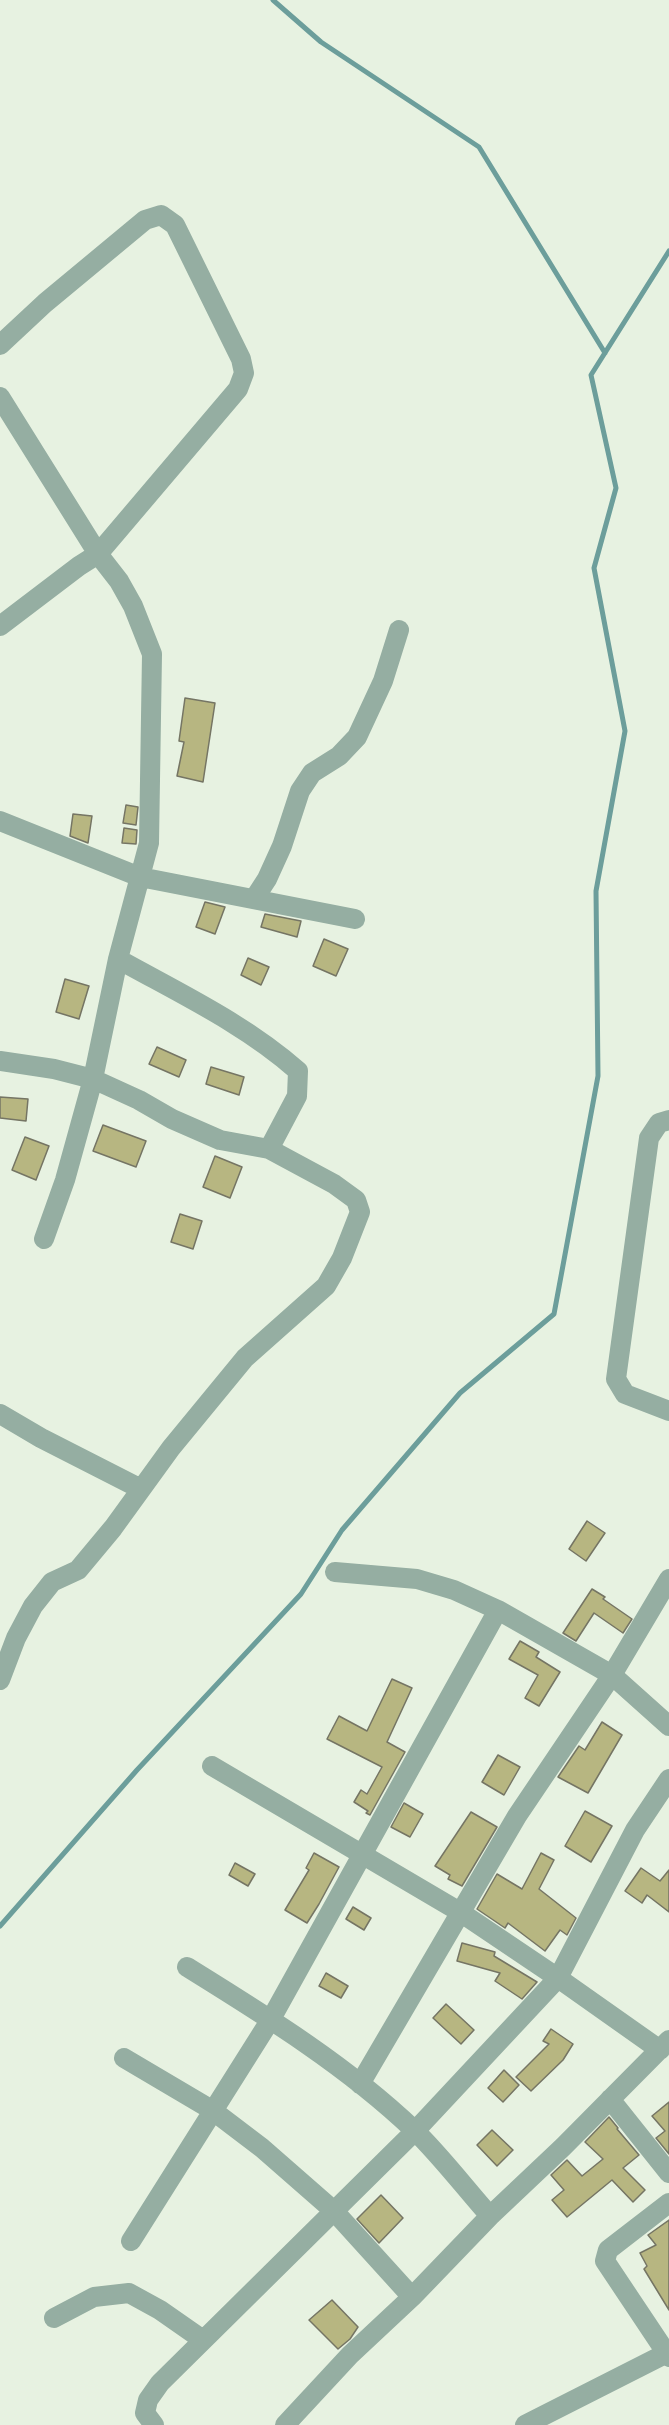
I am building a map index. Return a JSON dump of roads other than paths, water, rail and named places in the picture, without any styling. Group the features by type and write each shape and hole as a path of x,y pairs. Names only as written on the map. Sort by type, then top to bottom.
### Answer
{"street":[{"path":"0,345 45,303 145,220 161,215 175,225 241,359 244,373 238,390 98,554 0,626"},
{"path":"0,397 98,554 119,581 133,606 152,654 153,697 149,747 151,809 148,843 118,959 93,1079 65,1180 44,1239"},
{"path":"254,899 279,854 300,791 312,773 339,756 357,737 383,681 399,630"},
{"path":"0,821 140,877 355,919"},
{"path":"118,959 209,1009 278,1053 298,1071 297,1096 268,1149"},
{"path":"0,1061 54,1069 93,1079 139,1100 172,1119 220,1140 268,1149 334,1184 356,1200 360,1212 342,1258 326,1286 245,1358 171,1448 113,1528 78,1570 52,1582 33,1606 16,1638 0,1680"},
{"path":"669,1120 659,1124 649,1138 616,1379 625,1394 669,1411"},
{"path":"0,1414 41,1438 141,1489"},
{"path":"335,1572 417,1579 454,1590 498,1610 612,1675 669,1726"},
{"path":"360,2084 517,1815 612,1675 669,1579"},
{"path":"131,2241 270,2019 498,1610"},
{"path":"212,1766 460,1912 664,2045 490,2216 412,2297 350,2355 285,2425"},
{"path":"154,2425 145,2413 148,2400 160,2383 415,2131 558,1978 635,1830 669,1779"},
{"path":"187,1967 270,2019 360,2084 415,2131 490,2216"},
{"path":"124,2058 212,2110 262,2148 334,2211 412,2297"},
{"path":"610,2099 669,2173"},
{"path":"525,2425 668,2354 605,2261 608,2250 669,2203"},
{"path":"54,2318 94,2297 129,2293 160,2310 203,2340"}],"waterway":[{"path":"273,0 321,42 479,147 605,353"},
{"path":"0,1926 137,1770 301,1594 342,1530 460,1393 554,1314 598,1076 596,891 625,731 594,568 616,488 591,375 669,251"}]}
